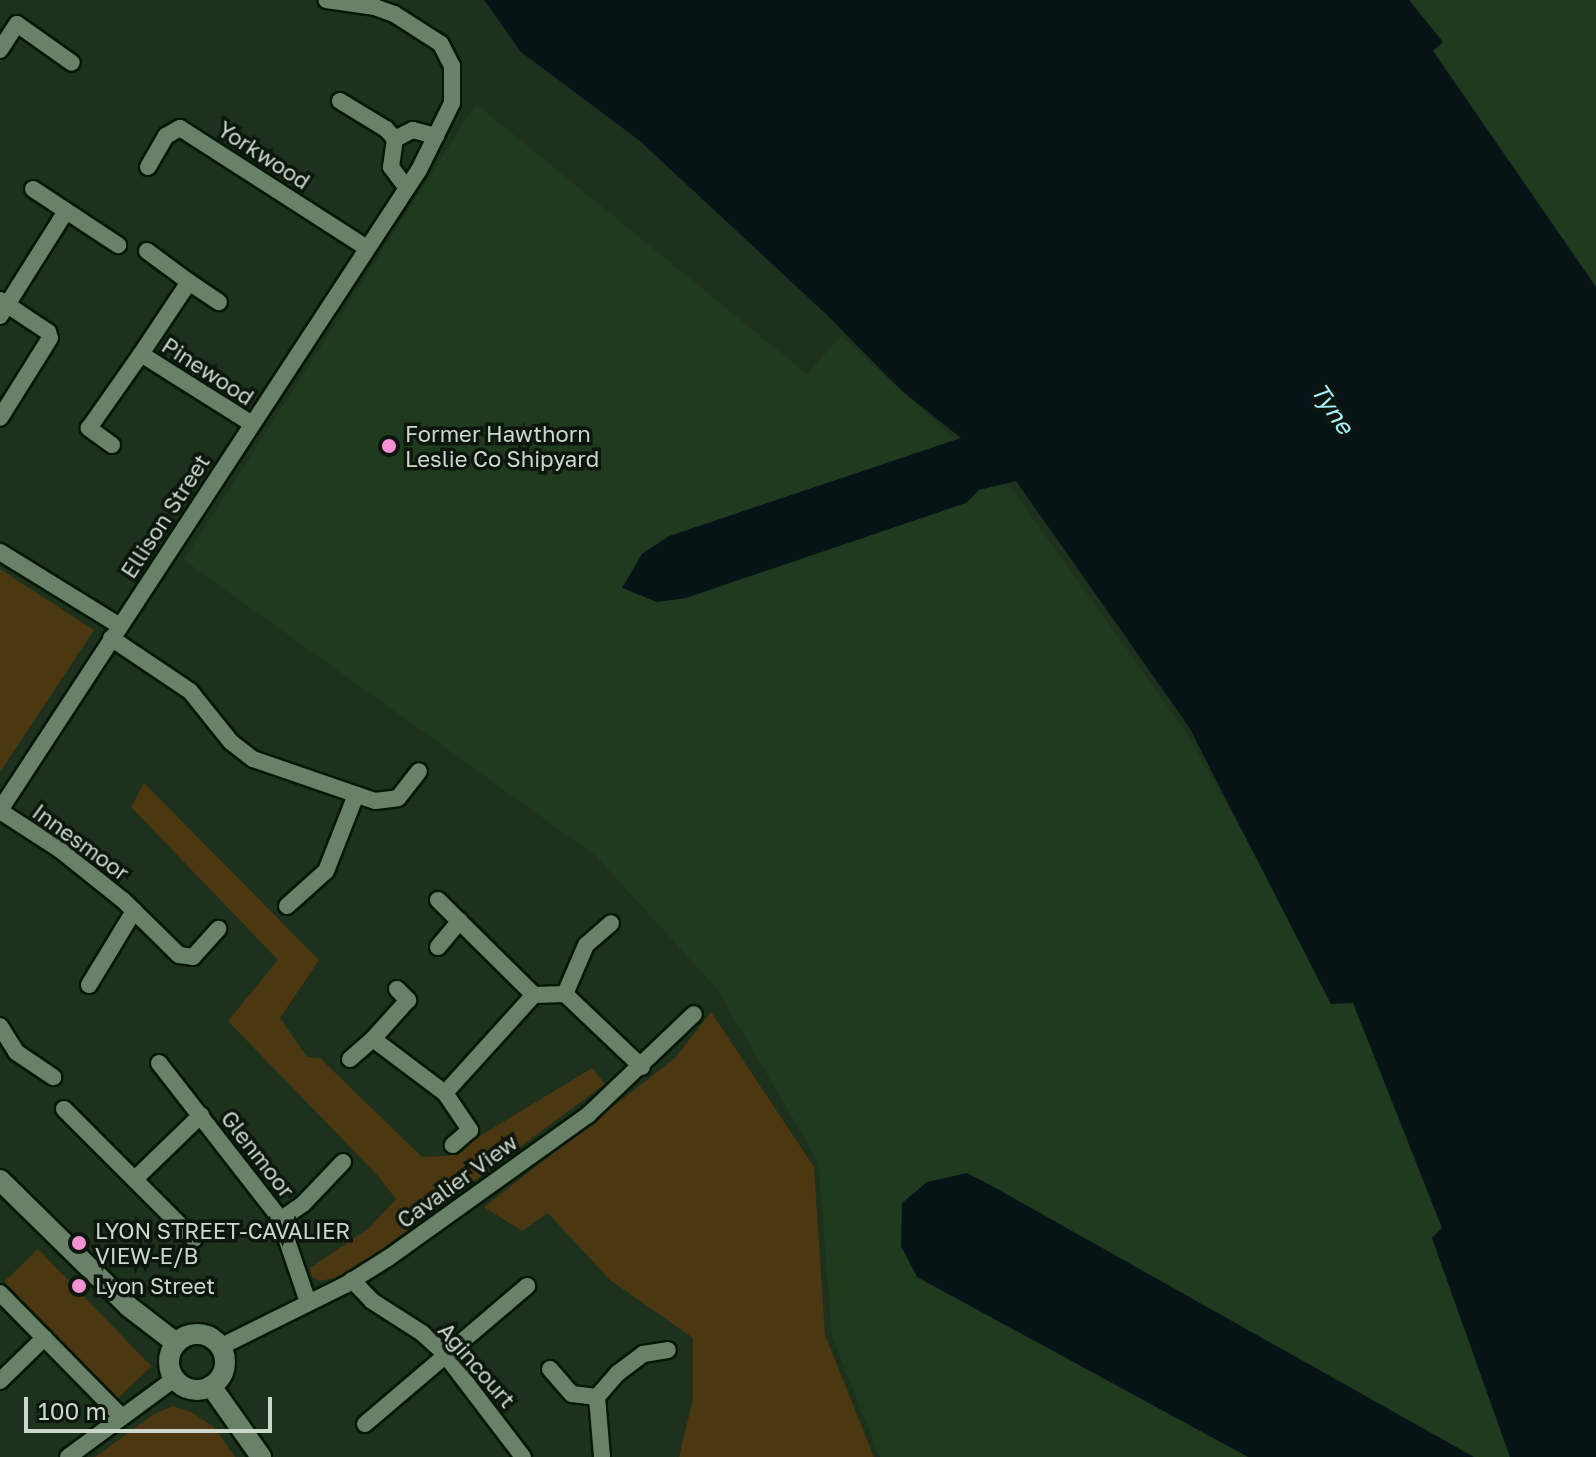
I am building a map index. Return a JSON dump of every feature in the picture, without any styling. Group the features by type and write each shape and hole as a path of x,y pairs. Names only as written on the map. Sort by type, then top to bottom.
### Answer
{"main road":[{"path":"1,1184 128,1306 176,1343"},
{"path":"191,1334 201,1334 220,1347 225,1368 211,1386 189,1390 174,1379 168,1362 176,1343 191,1334"},
{"path":"211,1386 261,1457"}],"street":[{"name":"Ellison Street","path":"2,803 367,248 436,136 452,103 452,66 441,44 394,14 375,7 326,0"},
{"path":"0,50 17,24 72,63"},
{"path":"340,101 386,129 395,139"},
{"name":"Yorkwood","path":"148,167 166,136 180,128 367,248"},
{"path":"395,139 413,130 436,136"},
{"path":"395,139 391,167 406,187"},
{"path":"33,189 118,245"},
{"path":"0,418 50,338 48,332 3,307 66,211"},
{"path":"147,251 219,302"},
{"name":"Pinewood","path":"112,445 89,428 189,282"},
{"name":"Pinewood","path":"141,354 252,424"},
{"path":"0,552 116,632 190,691 231,742 253,759 375,801 398,798 419,771"},
{"path":"287,906 326,871 356,795"},
{"name":"Innesmoor","path":"2,803 134,911 186,958 200,953 218,929"},
{"path":"438,900 534,995"},
{"name":"Innesmoor","path":"89,985 134,911"},
{"path":"438,947 460,921"},
{"path":"565,994 586,945 611,923"},
{"path":"350,1059 408,1000 397,989"},
{"path":"445,1093 534,995 565,994 642,1067"},
{"name":"Cavalier View","path":"220,1347 352,1280 588,1115 642,1067 694,1014"},
{"path":"0,1026 16,1052 53,1077"},
{"path":"373,1039 445,1093 470,1130 453,1145"},
{"name":"Glenmoor","path":"159,1063 280,1220 308,1302"},
{"path":"64,1109 194,1239"},
{"name":"Glenmoor","path":"135,1179 201,1115"},
{"name":"Glenmoor","path":"280,1220 303,1204 343,1162"},
{"name":"Agincourt","path":"352,1280 372,1301 422,1333 445,1354 523,1457"},
{"path":"365,1424 527,1286"},
{"path":"0,1293 122,1417"},
{"path":"0,1381 44,1338"},
{"path":"602,1457 597,1397 618,1373 643,1354 668,1350"},
{"path":"550,1369 572,1394 597,1397"},
{"path":"68,1457 174,1379"}],"shaded area":[{"path":"1409,0 1596,0 1596,287 1433,50 1443,42"},
{"path":"476,104 807,374 841,336 1015,493 1188,735 1273,887 1331,1003 1353,1002 1442,1228 1432,1238 1510,1457 880,1457 832,1336 818,1161 717,989 596,856 184,560"},
{"path":"0,569 94,630 0,772"},
{"path":"144,783 319,960 280,1018 307,1057 320,1058 422,1157 447,1156 592,1068 605,1084 347,1275 320,1281 312,1277 310,1268 369,1228 396,1199 378,1176 228,1021 278,960 131,807"},
{"path":"711,1012 814,1167 825,1335 874,1457 679,1457 693,1399 693,1338 610,1280 548,1213 522,1231 484,1207 675,1058"},
{"path":"38,1249 151,1366 117,1399 4,1282"},
{"path":"173,1406 191,1412 214,1427 235,1457 95,1457 154,1414"}],"water":[{"name":"Tyne","path":"484,0 1409,0 1443,42 1433,51 1596,287 1596,1457 1510,1457 1432,1238 1442,1228 1353,1003 1331,1004 1189,727 1016,481 979,490 966,503 686,598 657,602 622,588 642,554 669,536 961,438 902,391 827,315 640,141 521,52"},
{"path":"967,1173 1474,1457 1248,1457 917,1277 901,1246 902,1203 927,1182"}],"place":[{"name":"Former Hawthorn Leslie Co Shipyard","path":"389,446"},
{"name":"LYON STREET-CAVALIER VIEW-E/B","path":"79,1243"},
{"name":"Lyon Street","path":"79,1286"}]}
